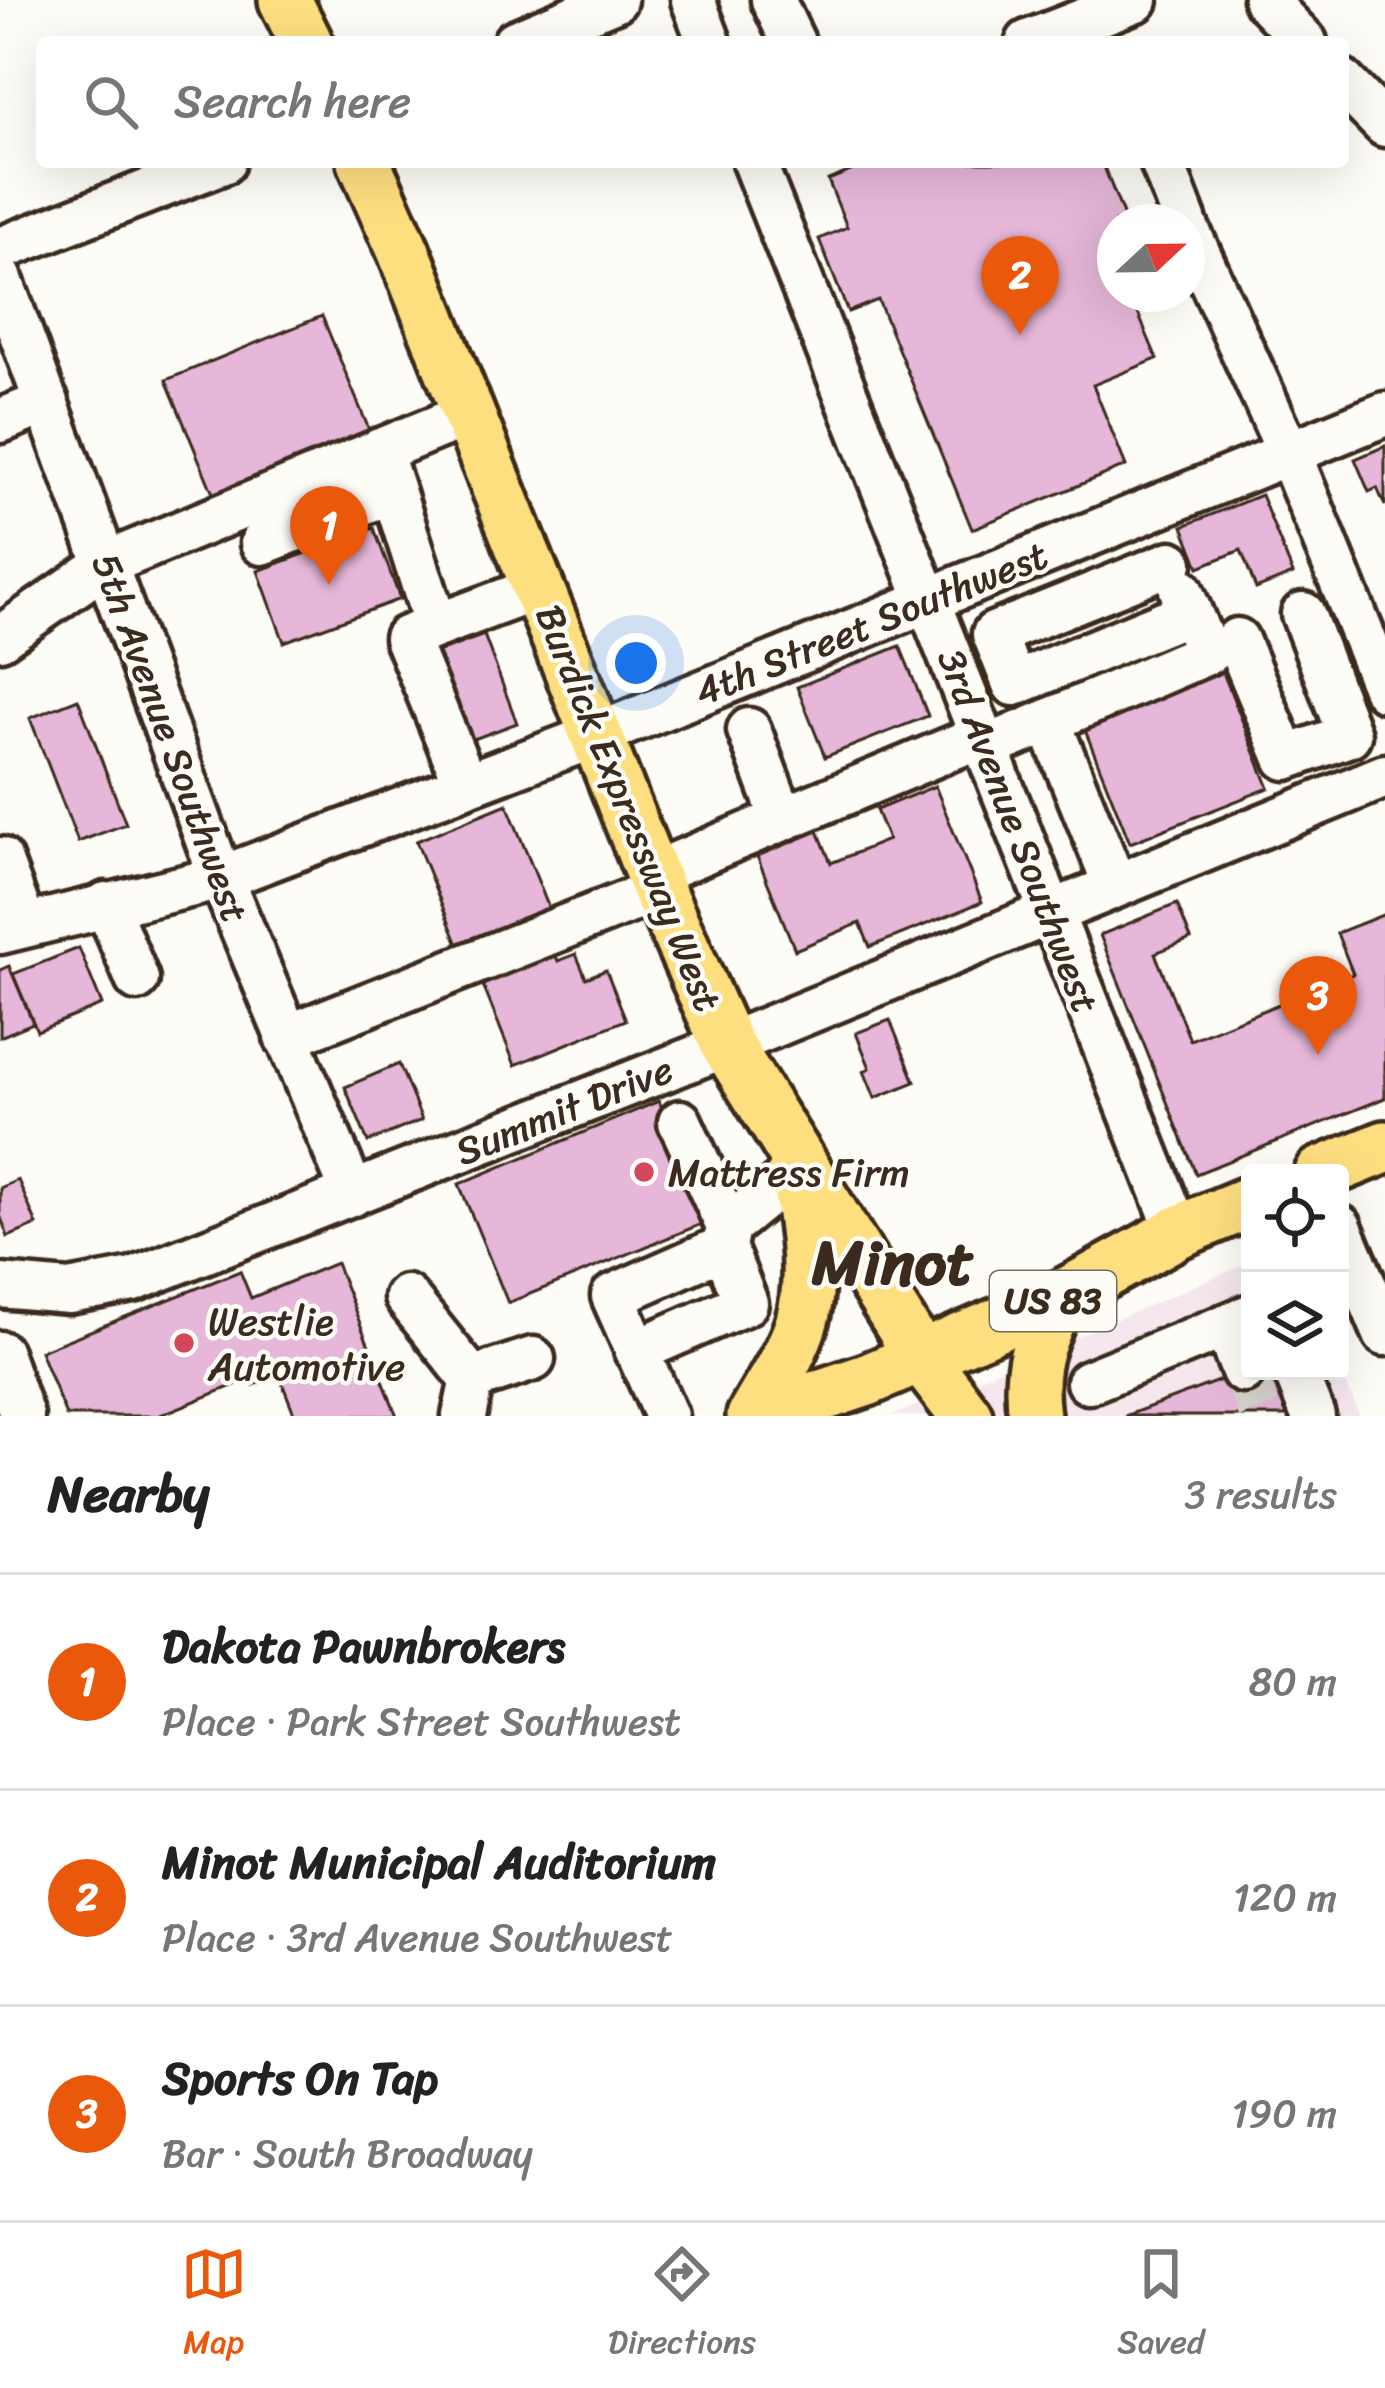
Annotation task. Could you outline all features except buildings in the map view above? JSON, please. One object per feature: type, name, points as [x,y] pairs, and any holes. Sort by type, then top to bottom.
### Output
[{"type":"main road","points":[[285,0],[303,36]]},
{"type":"main road","name":"Burdick Expressway West","points":[[366,168],[655,882],[727,1045],[788,1155],[921,1357],[966,1416]]},
{"type":"main road","points":[[1343,1164],[1385,1147]]},
{"type":"main road","points":[[756,1416],[803,1327],[809,1300],[800,1188],[788,1155]]},
{"type":"main road","name":"US 83","points":[[756,1416],[867,1380],[1059,1298],[1178,1232],[1241,1206]]},
{"type":"main road","points":[[1034,1416],[1030,1372],[1059,1298]]},
{"type":"street","points":[[529,36],[615,0]]},
{"type":"street","points":[[693,0],[707,36]]},
{"type":"street","points":[[773,0],[790,36]]},
{"type":"street","points":[[1265,0],[1299,36]]},
{"type":"street","points":[[1051,36],[1119,18]]},
{"type":"street","points":[[1349,88],[1385,125]]},
{"type":"street","points":[[0,249],[208,168]]},
{"type":"street","name":"3rd Avenue Southwest","points":[[756,168],[1178,1232]]},
{"type":"street","points":[[1164,168],[1178,204]]},
{"type":"street","points":[[1205,267],[1364,609],[1385,690]]},
{"type":"street","name":"5th Avenue Southwest","points":[[0,277],[221,878],[352,1194]]},
{"type":"street","points":[[0,421],[47,402]]},
{"type":"street","points":[[0,638],[107,563],[469,414]]},
{"type":"street","name":"4th Street Southwest","points":[[12,928],[221,878],[597,735],[1385,415]]},
{"type":"street","points":[[380,450],[436,626]]},
{"type":"street","points":[[262,543],[393,491]]},
{"type":"street","points":[[1151,510],[1190,612],[1222,647],[1286,758],[1349,734],[1303,614]]},
{"type":"street","points":[[1115,885],[1040,726],[1014,684],[994,634],[1172,563]]},
{"type":"street","points":[[466,785],[406,638],[538,588]]},
{"type":"street","points":[[286,1037],[655,882],[782,818],[983,742],[1040,726],[1303,614],[1364,609]]},
{"type":"street","points":[[1014,684],[1190,612]]},
{"type":"street","points":[[749,730],[782,818]]},
{"type":"street","name":"Summit Drive","points":[[0,1286],[69,1292],[104,1288],[727,1045],[1385,776]]},
{"type":"street","points":[[0,859],[12,928]]},
{"type":"street","points":[[106,904],[137,979]]},
{"type":"street","points":[[636,1351],[746,1304],[726,1237],[680,1122]]},
{"type":"street","points":[[666,1416],[613,1296],[726,1237],[788,1155]]},
{"type":"street","points":[[1349,1248],[1385,1334]]},
{"type":"street","points":[[406,1297],[468,1398],[533,1359]]},
{"type":"street","points":[[1088,1382],[1238,1321],[1241,1351]]},
{"type":"street","points":[[0,1352],[22,1416]]},
{"type":"street","points":[[1298,1380],[1313,1416]]},
{"type":"shaded area","points":[[1241,1266],[1241,1380],[1345,1380],[1360,1416],[892,1416]]},
{"type":"tunnel","points":[[1247,1380],[1261,1416]]},
{"type":"place","name":"Minot Municipal Auditorium","points":[[1020,335]]},
{"type":"place","name":"Dakota Pawnbrokers","points":[[329,585]]},
{"type":"place","name":"Sports On Tap","points":[[1318,1055]]},
{"type":"place","name":"Mattress Firm","points":[[644,1172]]},
{"type":"place","name":"Westlie Automotive","points":[[184,1343]]},
{"type":"district","name":"Minot","points":[[893,1263]]}]
